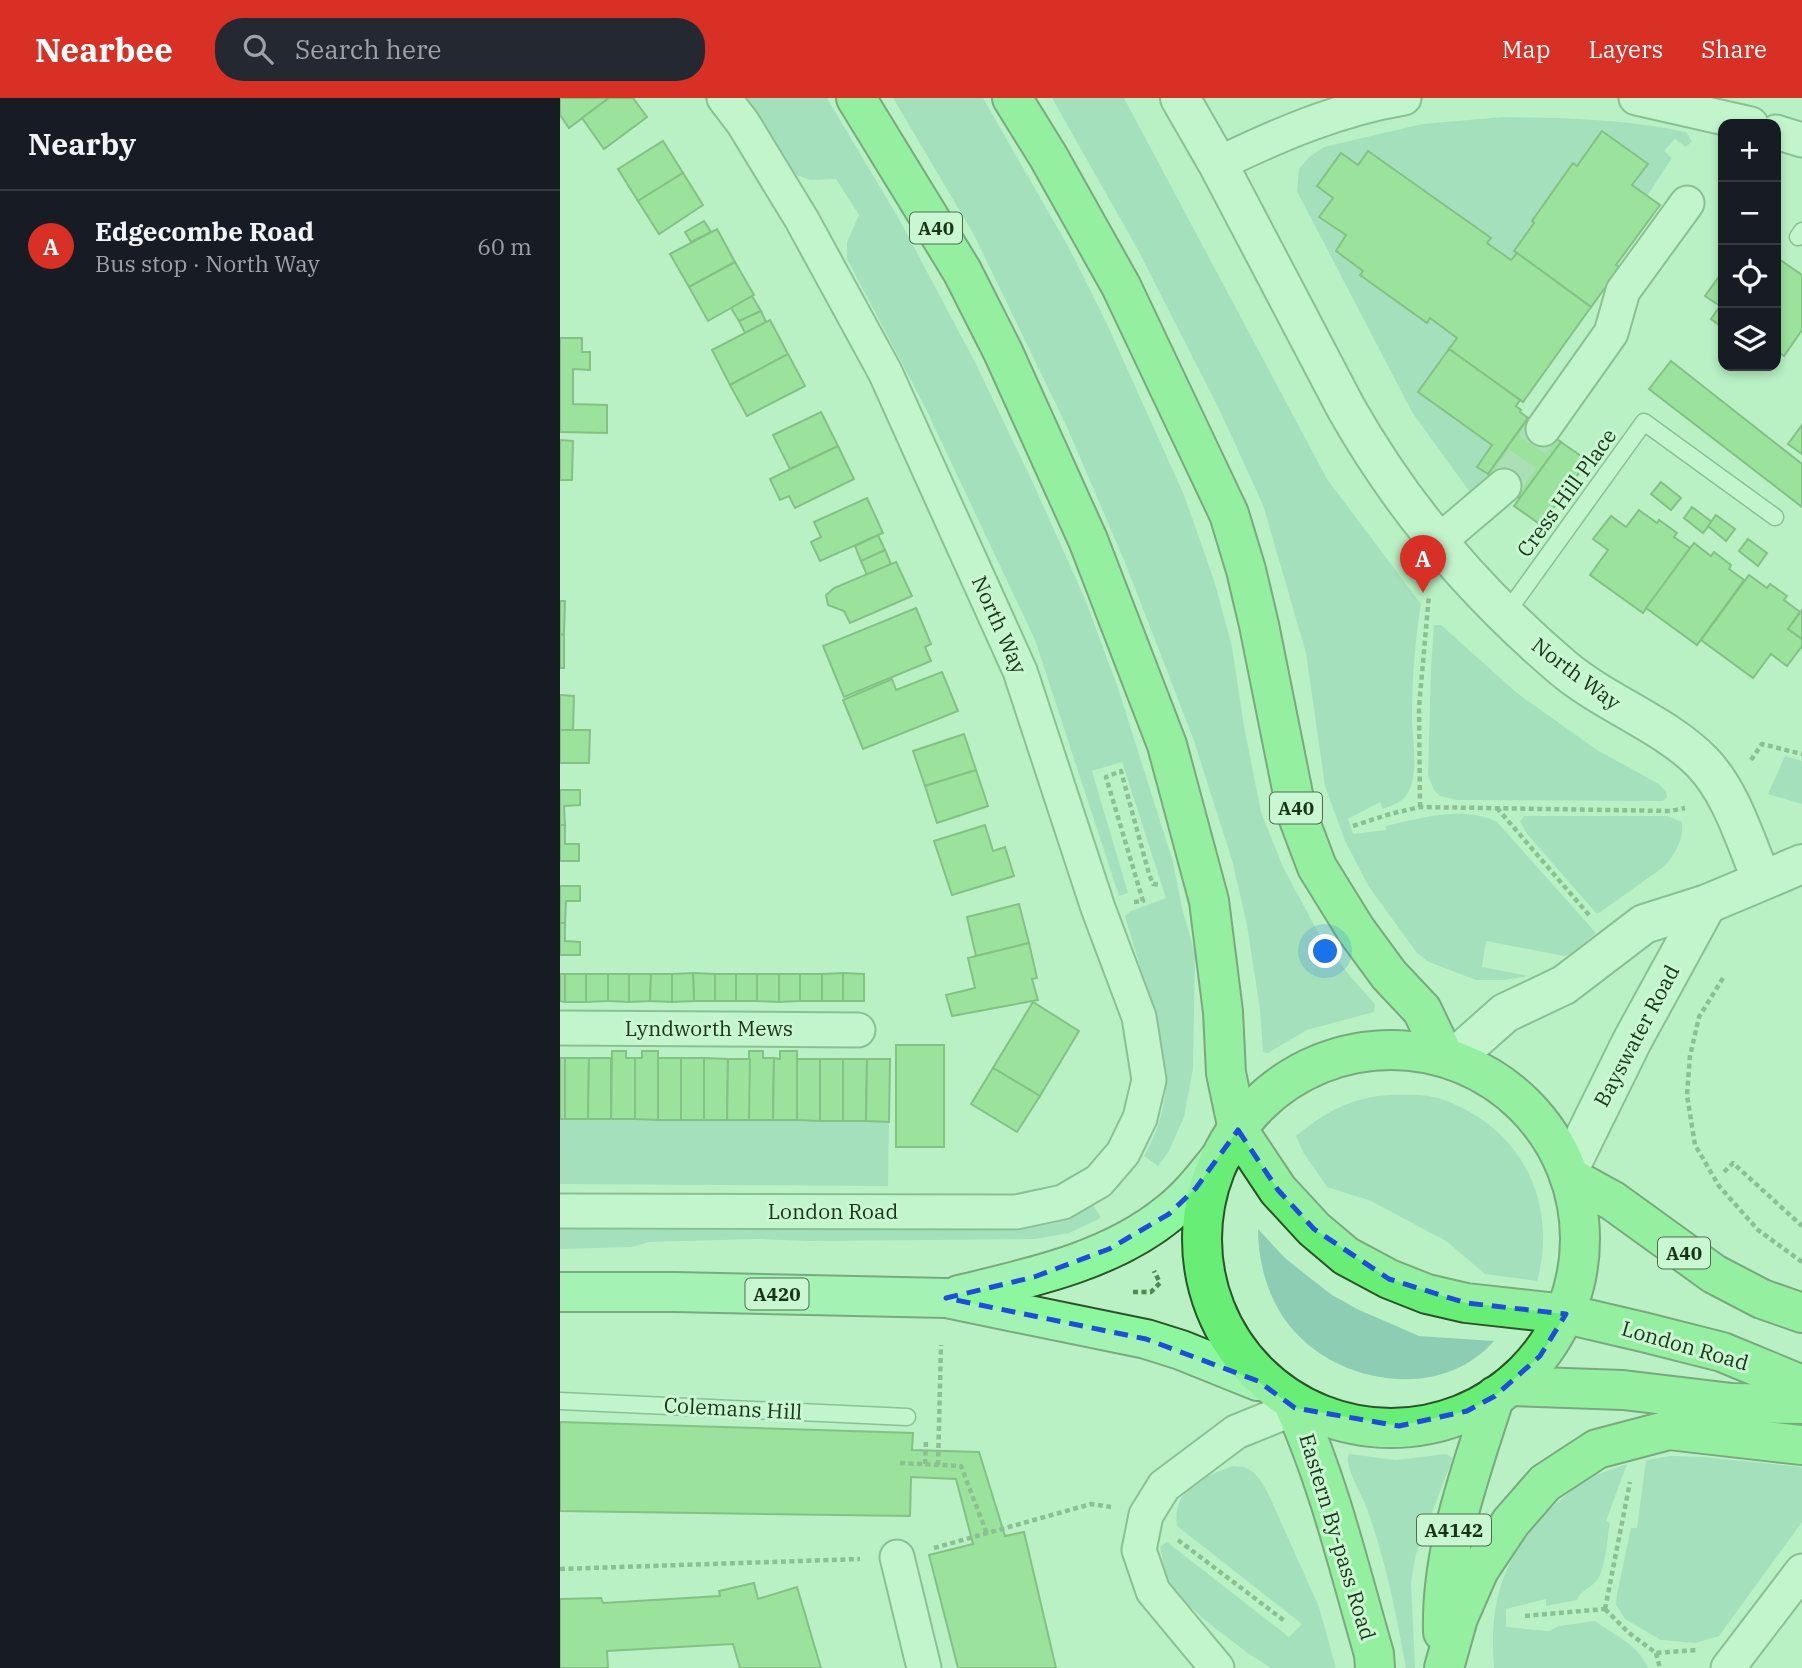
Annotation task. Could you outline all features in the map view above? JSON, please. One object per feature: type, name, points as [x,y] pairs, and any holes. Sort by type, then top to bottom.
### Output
[{"type":"highway","name":"A40","points":[[856,98],[962,271],[1003,352],[1088,540],[1167,745],[1209,901],[1223,1012],[1231,1142]]},
{"type":"highway","name":"A40","points":[[1012,98],[1121,286],[1228,514],[1246,570],[1259,625],[1297,814],[1317,867],[1356,930],[1390,975],[1422,1010],[1448,1057]]},
{"type":"highway","points":[[1407,1049],[1448,1057],[1506,1087],[1544,1124],[1571,1174],[1581,1218],[1580,1266],[1566,1314],[1540,1356],[1502,1391],[1467,1411],[1429,1423],[1399,1426],[1347,1421],[1295,1408],[1258,1381],[1216,1320],[1202,1261],[1202,1235],[1209,1197],[1231,1142],[1264,1100],[1293,1078],[1336,1058],[1374,1050],[1407,1049]]},
{"type":"highway","name":"London Road","points":[[1231,1142],[1314,1229],[1357,1262],[1388,1279],[1427,1294],[1466,1303],[1566,1314],[1722,1352],[1802,1385]]},
{"type":"highway","name":"A40","points":[[1571,1174],[1714,1274],[1762,1299],[1802,1313]]},
{"type":"highway","points":[[1502,1391],[1623,1390],[1732,1403],[1802,1404]]},
{"type":"highway","name":"A4142","points":[[1444,1668],[1442,1617],[1446,1565],[1462,1499],[1502,1391]]},
{"type":"highway","points":[[1732,1403],[1802,1431]]},
{"type":"highway","name":"Eastern By-pass Road","points":[[1295,1408],[1314,1450],[1374,1654],[1375,1668]]},
{"type":"highway","points":[[1444,1668],[1458,1618],[1479,1570],[1511,1522],[1545,1483],[1597,1449],[1669,1430],[1802,1445]]},
{"type":"main road","name":"A420","points":[[946,1298],[1034,1277],[1120,1244],[1169,1214],[1196,1188],[1231,1142]]},
{"type":"main road","name":"A420","points":[[560,1292],[946,1298],[1146,1339],[1258,1381]]},
{"type":"street","name":"North Way","points":[[724,98],[743,123],[802,220],[886,372],[1020,671],[1098,908],[1139,1017],[1149,1080],[1140,1118],[1123,1153],[1099,1181]]},
{"type":"street","name":"North Way","points":[[1180,98],[1218,164],[1368,447],[1437,543],[1504,617],[1564,669],[1590,689],[1667,735],[1702,762],[1727,800],[1762,880]]},
{"type":"street","points":[[1218,164],[1279,135],[1336,114],[1404,98]]},
{"type":"street","points":[[1636,98],[1729,119]]},
{"type":"street","points":[[1781,134],[1802,140]]},
{"type":"street","points":[[1543,429],[1611,334],[1623,291],[1687,203]]},
{"type":"street","points":[[1437,543],[1504,486]]},
{"type":"street","points":[[1448,1057],[1505,1013],[1564,985],[1644,925],[1707,904],[1802,864]]},
{"type":"street","name":"Bayswater Road","points":[[1571,1174],[1632,1041],[1707,904]]},
{"type":"street","name":"Lyndworth Mews","points":[[560,1028],[858,1030]]},
{"type":"street","name":"London Road","points":[[560,1211],[1016,1212],[1063,1202],[1099,1181]]},
{"type":"street","points":[[1217,1668],[1153,1591],[1139,1550],[1146,1515],[1164,1486],[1236,1432],[1295,1408]]},
{"type":"street","points":[[897,1557],[923,1668]]},
{"type":"street","points":[[1728,1668],[1802,1571]]},
{"type":"lane","name":"Cress Hill Place","points":[[1504,617],[1644,422],[1775,517]]},
{"type":"lane","name":"Colemans Hill","points":[[560,1401],[907,1417]]},
{"type":"path","points":[[1420,807],[1419,707],[1428,597],[1437,543]]},
{"type":"path","points":[[1748,764],[1762,744],[1802,754]]},
{"type":"path","points":[[1098,908],[1143,901],[1106,777],[1121,771],[1149,874],[1153,884],[1161,885]]},
{"type":"path","points":[[1353,826],[1420,807],[1670,811]]},
{"type":"path","points":[[1496,807],[1615,946]]},
{"type":"path","points":[[1723,978],[1699,1017],[1690,1056],[1687,1095],[1695,1145],[1719,1186],[1758,1230],[1802,1262]]},
{"type":"path","points":[[1724,1172],[1733,1163],[1802,1226]]},
{"type":"path","points":[[1124,1293],[1151,1292],[1160,1283],[1154,1270]]},
{"type":"path","points":[[938,1465],[941,1345]]},
{"type":"path","points":[[925,1464],[926,1446]]},
{"type":"path","points":[[900,1463],[961,1466],[987,1534]]},
{"type":"path","points":[[1605,1609],[1608,1581],[1632,1476]]},
{"type":"path","points":[[560,1569],[897,1557],[1091,1504],[1114,1508]]},
{"type":"path","points":[[1146,1515],[1286,1622]]},
{"type":"path","points":[[1525,1616],[1605,1609]]},
{"type":"path","points":[[1605,1609],[1629,1633],[1656,1653],[1660,1668]]},
{"type":"highlighted area","points":[[1238,1130],[1278,1190],[1314,1229],[1389,1279],[1466,1303],[1566,1314],[1540,1356],[1495,1396],[1467,1411],[1399,1426],[1295,1408],[1258,1381],[1146,1339],[946,1298],[1034,1277],[1109,1249],[1169,1214],[1196,1188]]},
{"type":"green space","points":[[745,98],[827,98],[899,219],[975,362],[1085,599],[1118,688],[1173,862],[1195,954],[1193,1069],[1184,1117],[1169,1151],[1158,1166],[1144,1156],[1158,1127],[1164,1103],[1163,1054],[1152,1006],[1125,916],[1131,911],[1166,898],[1122,762],[1092,771],[1128,893],[1119,896],[1035,640],[925,407],[847,259],[847,242],[859,215],[836,179],[810,180],[796,175]]},
{"type":"green space","points":[[893,98],[983,98],[1068,246],[1107,324],[1184,495],[1214,580],[1232,647],[1261,812],[1283,867],[1321,938],[1375,1004],[1374,1012],[1307,1030],[1268,1053],[1263,1052],[1260,1010],[1247,925],[1232,860],[1193,738],[1126,565],[1067,427],[973,233]]},
{"type":"green space","points":[[1052,98],[1124,98],[1327,479],[1421,604],[1413,674],[1412,783],[1407,795],[1398,803],[1383,809],[1380,802],[1348,819],[1353,834],[1386,830],[1386,826],[1442,815],[1471,814],[1497,822],[1596,933],[1572,953],[1564,956],[1486,941],[1482,967],[1529,976],[1504,980],[1476,980],[1429,962],[1417,953],[1369,887],[1345,841],[1325,786],[1306,653],[1263,505],[1220,411],[1138,250]]},
{"type":"green space","points":[[1503,117],[1640,124],[1686,132],[1692,141],[1686,147],[1675,139],[1664,151],[1672,158],[1647,196],[1632,185],[1648,164],[1602,131],[1577,166],[1573,163],[1532,220],[1534,223],[1514,251],[1517,253],[1511,260],[1487,243],[1490,238],[1369,151],[1358,165],[1341,153],[1317,186],[1333,198],[1320,217],[1346,235],[1336,251],[1363,271],[1361,276],[1427,323],[1430,318],[1457,338],[1418,392],[1492,445],[1477,467],[1491,476],[1476,489],[1469,491],[1412,412],[1297,191],[1299,169],[1308,158],[1324,147],[1422,124]]},
{"type":"green space","points":[[1434,625],[1441,625],[1517,693],[1597,750],[1659,784],[1667,797],[1663,801],[1457,800],[1440,796],[1428,776]]},
{"type":"green space","points":[[1785,756],[1802,761],[1802,804],[1768,794]]},
{"type":"green space","points":[[1524,816],[1667,816],[1682,822],[1682,834],[1676,850],[1665,866],[1596,913],[1527,834],[1520,821]]},
{"type":"green space","points":[[1390,1095],[1422,1095],[1446,1101],[1490,1125],[1508,1142],[1533,1183],[1540,1206],[1542,1256],[1537,1281],[1485,1274],[1446,1241],[1371,1201],[1327,1187],[1303,1152],[1296,1136],[1340,1107],[1363,1099]]},
{"type":"green space","points":[[560,1119],[889,1122],[888,1186],[560,1184]]},
{"type":"green space","points":[[1093,1205],[1101,1217],[1097,1220],[1069,1233],[1035,1239],[757,1239],[649,1242],[632,1247],[560,1249],[560,1225],[1021,1225],[1067,1217]]},
{"type":"green space","points":[[1258,1229],[1285,1258],[1332,1295],[1357,1309],[1419,1336],[1494,1341],[1472,1360],[1446,1373],[1418,1379],[1361,1373],[1333,1361],[1309,1345],[1289,1325],[1275,1304],[1262,1267]]},
{"type":"green space","points":[[1349,1454],[1396,1460],[1446,1454],[1453,1458],[1416,1554],[1411,1582],[1415,1668],[1406,1668],[1385,1568],[1367,1509],[1351,1473]]},
{"type":"green space","points":[[1671,1456],[1802,1467],[1802,1522],[1719,1636],[1695,1643],[1661,1640],[1625,1619],[1616,1605],[1631,1528],[1637,1528],[1646,1460]]},
{"type":"green space","points":[[1627,1464],[1606,1521],[1610,1523],[1606,1553],[1597,1580],[1581,1593],[1577,1600],[1546,1606],[1546,1599],[1506,1609],[1506,1627],[1549,1631],[1559,1626],[1595,1621],[1632,1647],[1648,1668],[1494,1668],[1496,1604],[1508,1567],[1518,1549],[1545,1515],[1569,1492],[1596,1475]]},
{"type":"green space","points":[[1233,1466],[1250,1470],[1268,1493],[1319,1607],[1336,1668],[1271,1668],[1207,1622],[1168,1586],[1160,1547],[1167,1542],[1289,1637],[1302,1624],[1177,1526],[1179,1503],[1184,1494],[1200,1480]]},
{"type":"building","points":[[560,98],[609,98],[569,128],[560,115]]},
{"type":"building","points":[[609,98],[633,98],[647,117],[604,149],[582,118]]},
{"type":"building","points":[[1602,131],[1648,164],[1632,185],[1660,205],[1616,265],[1620,267],[1591,307],[1514,251],[1573,163],[1577,166]]},
{"type":"building","points":[[663,141],[683,173],[638,201],[618,169]]},
{"type":"building","points":[[1368,151],[1491,238],[1487,243],[1511,260],[1517,253],[1591,307],[1523,402],[1449,349],[1457,338],[1430,318],[1427,323],[1360,275],[1363,271],[1336,251],[1346,235],[1319,217],[1333,198],[1317,186],[1341,153],[1358,165]]},
{"type":"building","points":[[683,173],[703,205],[659,234],[638,201]]},
{"type":"building","points":[[704,221],[711,232],[691,242],[685,232]]},
{"type":"building","points":[[717,229],[735,262],[689,287],[670,254]]},
{"type":"building","points":[[1781,260],[1802,275],[1802,330],[1784,356],[1781,354]]},
{"type":"building","points":[[735,262],[754,295],[708,321],[689,287]]},
{"type":"building","points":[[1718,278],[1718,305],[1705,296]]},
{"type":"building","points":[[752,296],[761,311],[739,321],[731,308]]},
{"type":"building","points":[[1718,309],[1718,324],[1711,319]]},
{"type":"building","points":[[761,311],[766,322],[745,333],[739,321]]},
{"type":"building","points":[[770,320],[788,354],[730,385],[712,350]]},
{"type":"building","points":[[560,338],[582,338],[582,352],[590,352],[590,370],[573,369],[573,404],[607,405],[607,433],[560,432]]},
{"type":"building","points":[[1449,349],[1520,400],[1516,406],[1528,418],[1488,474],[1477,467],[1492,445],[1418,392]]},
{"type":"building","points":[[788,354],[805,386],[747,416],[730,385]]},
{"type":"building","points":[[1671,361],[1802,464],[1802,507],[1649,389]]},
{"type":"building","points":[[821,412],[838,446],[790,469],[773,435]]},
{"type":"building","points":[[1528,418],[1561,442],[1520,498],[1488,474]]},
{"type":"building","points":[[1802,425],[1802,454],[1788,444]]},
{"type":"building","points":[[560,440],[573,441],[572,480],[560,480]]},
{"type":"building","points":[[1561,442],[1588,461],[1541,525],[1514,506]]},
{"type":"building","points":[[838,446],[854,479],[795,508],[789,496],[780,500],[770,479]]},
{"type":"building","points":[[1661,482],[1681,498],[1671,510],[1651,494]]},
{"type":"building","points":[[867,498],[883,533],[820,561],[811,542],[821,537],[814,522]]},
{"type":"building","points":[[1692,507],[1712,522],[1703,533],[1684,518]]},
{"type":"building","points":[[1639,510],[1677,533],[1674,537],[1690,548],[1643,613],[1590,575],[1608,550],[1593,539],[1611,516],[1626,527]]},
{"type":"building","points":[[1716,515],[1735,529],[1726,541],[1708,526]]},
{"type":"building","points":[[878,535],[885,550],[861,561],[855,546]]},
{"type":"building","points":[[1748,539],[1767,553],[1758,566],[1739,551]]},
{"type":"building","points":[[1694,543],[1711,556],[1714,552],[1731,565],[1729,569],[1744,580],[1697,645],[1646,608]]},
{"type":"building","points":[[885,550],[891,564],[867,575],[861,561]]},
{"type":"building","points":[[896,562],[912,596],[850,623],[844,611],[828,605],[826,595],[834,588]]},
{"type":"building","points":[[1749,575],[1767,588],[1770,584],[1787,596],[1784,600],[1800,612],[1788,629],[1802,639],[1802,646],[1787,666],[1771,654],[1753,678],[1701,640]]},
{"type":"building","points":[[560,601],[565,601],[564,635],[560,634]]},
{"type":"building","points":[[916,608],[931,644],[925,647],[931,661],[844,697],[823,646]]},
{"type":"building","points":[[1802,610],[1802,639],[1788,629]]},
{"type":"building","points":[[560,634],[564,635],[564,668],[560,668]]},
{"type":"building","points":[[942,672],[958,711],[863,749],[843,700],[892,679],[896,690]]},
{"type":"building","points":[[560,695],[574,696],[573,730],[560,730]]},
{"type":"building","points":[[560,730],[590,730],[589,763],[560,763]]},
{"type":"building","points":[[964,734],[976,770],[925,786],[913,751]]},
{"type":"building","points":[[976,770],[988,806],[937,823],[925,786]]},
{"type":"building","points":[[560,790],[580,790],[580,805],[564,806],[565,825],[560,825]]},
{"type":"building","points":[[560,825],[565,825],[565,844],[579,844],[579,861],[560,861]]},
{"type":"building","points":[[985,825],[993,851],[1005,847],[1014,876],[952,895],[934,841]]},
{"type":"building","points":[[560,886],[580,886],[580,901],[566,901],[565,923],[560,923]]},
{"type":"building","points":[[1019,904],[1029,943],[976,956],[967,917]]},
{"type":"building","points":[[560,923],[565,923],[565,941],[580,942],[580,955],[560,955]]},
{"type":"building","points":[[1029,943],[1037,978],[1032,979],[1038,1000],[952,1016],[946,995],[975,988],[968,958]]},
{"type":"building","points":[[693,973],[715,974],[715,1001],[694,1001]]},
{"type":"building","points":[[693,973],[694,1001],[672,1002],[672,974]]},
{"type":"building","points":[[843,973],[864,974],[864,1001],[843,1001]]},
{"type":"building","points":[[843,973],[843,1001],[822,1001],[822,974]]},
{"type":"building","points":[[560,974],[565,974],[565,1002],[560,1001]]},
{"type":"building","points":[[565,974],[586,974],[586,1002],[565,1002]]},
{"type":"building","points":[[586,974],[608,974],[608,1001],[586,1002]]},
{"type":"building","points":[[608,974],[629,974],[629,1002],[608,1001]]},
{"type":"building","points":[[629,974],[651,974],[650,1001],[629,1002]]},
{"type":"building","points":[[651,974],[672,974],[672,1002],[650,1001]]},
{"type":"building","points":[[715,974],[736,974],[736,1001],[715,1001]]},
{"type":"building","points":[[736,974],[757,974],[757,1001],[736,1001]]},
{"type":"building","points":[[757,974],[779,974],[779,1002],[757,1001]]},
{"type":"building","points":[[779,974],[800,974],[800,1001],[779,1002]]},
{"type":"building","points":[[800,974],[822,974],[822,1001],[800,1001]]},
{"type":"building","points":[[1033,1002],[1079,1031],[1040,1096],[993,1068]]},
{"type":"building","points":[[896,1045],[944,1045],[944,1147],[896,1147]]},
{"type":"building","points":[[612,1051],[626,1051],[626,1058],[635,1058],[635,1119],[611,1119]]},
{"type":"building","points":[[642,1051],[658,1051],[658,1120],[635,1119],[635,1058],[642,1058]]},
{"type":"building","points":[[749,1051],[763,1051],[763,1058],[774,1058],[773,1120],[749,1120]]},
{"type":"building","points":[[780,1051],[797,1051],[797,1120],[773,1120],[774,1058],[780,1059]]},
{"type":"building","points":[[560,1058],[565,1058],[565,1119],[560,1119]]},
{"type":"building","points":[[565,1058],[589,1058],[588,1119],[565,1119]]},
{"type":"building","points":[[589,1058],[611,1058],[611,1119],[588,1119]]},
{"type":"building","points":[[658,1058],[681,1058],[681,1120],[658,1120]]},
{"type":"building","points":[[681,1058],[704,1058],[704,1120],[681,1120]]},
{"type":"building","points":[[704,1058],[728,1059],[727,1120],[704,1120]]},
{"type":"building","points":[[728,1059],[750,1059],[749,1120],[727,1120]]},
{"type":"building","points":[[797,1059],[820,1059],[820,1121],[797,1120]]},
{"type":"building","points":[[820,1059],[843,1059],[843,1121],[820,1121]]},
{"type":"building","points":[[843,1059],[867,1059],[866,1121],[843,1121]]},
{"type":"building","points":[[867,1059],[890,1059],[889,1122],[866,1121]]},
{"type":"building","points":[[993,1068],[1040,1096],[1017,1132],[971,1104]]},
{"type":"building","points":[[560,1422],[913,1433],[912,1450],[979,1452],[1005,1536],[1024,1532],[1056,1668],[958,1668],[929,1555],[973,1544],[956,1479],[911,1477],[910,1516],[560,1511]]},
{"type":"building","points":[[754,1583],[758,1599],[797,1587],[821,1668],[740,1668],[733,1644],[607,1651],[608,1668],[560,1668],[560,1599],[601,1598],[603,1603],[720,1596],[719,1591]]},
{"type":"tunnel","points":[[1504,486],[1543,429]]},
{"type":"place","name":"Edgecombe Road","points":[[1423,593]]}]
